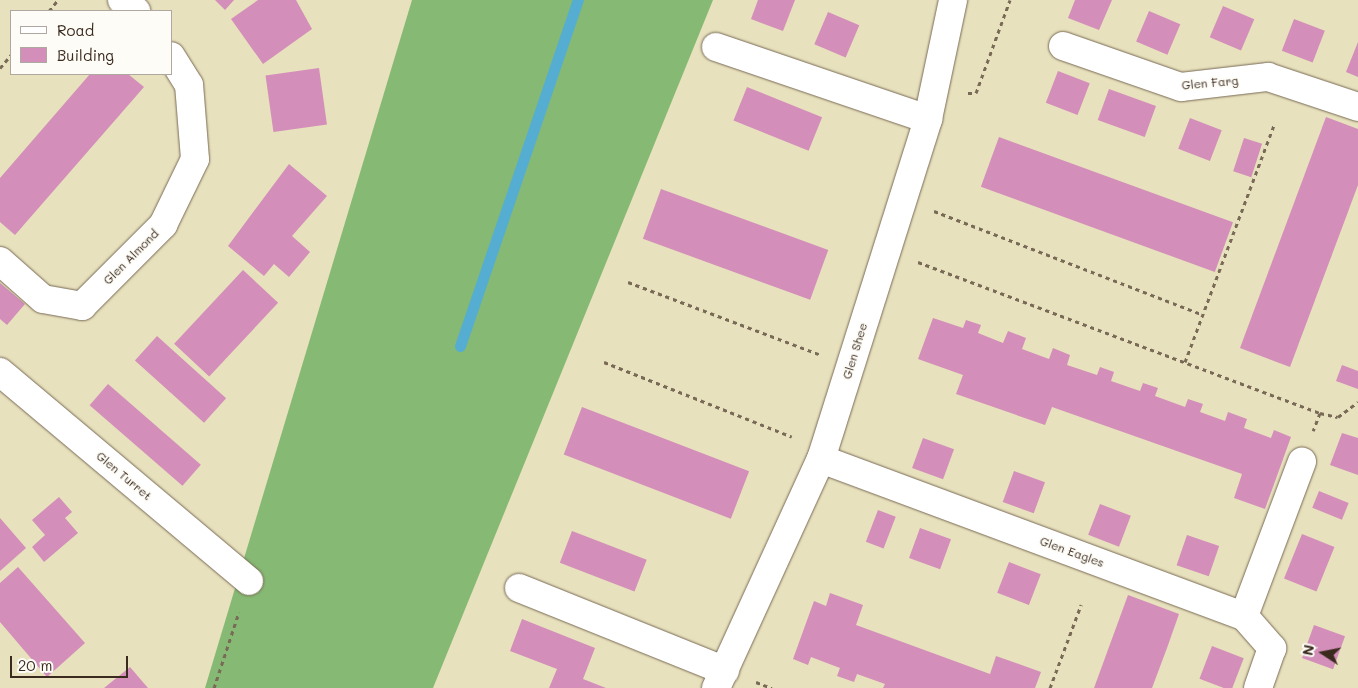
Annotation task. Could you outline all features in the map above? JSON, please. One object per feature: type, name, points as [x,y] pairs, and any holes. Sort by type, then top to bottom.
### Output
[{"type":"street","points":[[122,0],[135,10]]},
{"type":"street","name":"Glen Shee","points":[[720,680],[822,454],[930,108],[953,0]]},
{"type":"street","name":"Glen Farg","points":[[1063,46],[1181,87],[1268,77],[1358,107]]},
{"type":"street","points":[[716,47],[930,108]]},
{"type":"street","name":"Glen Almond","points":[[0,261],[43,298],[82,306],[163,225],[195,159],[189,85],[172,58]]},
{"type":"street","name":"Glen Turret","points":[[0,372],[248,581]]},
{"type":"street","name":"Glen Eagles","points":[[822,454],[1244,616],[1272,648],[1258,688]]},
{"type":"street","points":[[1244,616],[1302,462]]},
{"type":"street","points":[[519,588],[720,680]]},
{"type":"path","points":[[49,10],[58,0]]},
{"type":"path","points":[[930,108],[976,93],[1010,0]]},
{"type":"path","points":[[0,68],[10,56]]},
{"type":"path","points":[[1185,362],[1275,123]]},
{"type":"path","points":[[903,199],[1203,315]]},
{"type":"path","points":[[887,250],[1320,413],[1338,417],[1358,402]]},
{"type":"path","points":[[628,282],[850,366]]},
{"type":"path","points":[[604,362],[822,454]]},
{"type":"path","points":[[1302,462],[1320,413]]},
{"type":"path","points":[[214,688],[248,581]]},
{"type":"path","points":[[1050,688],[1081,605]]},
{"type":"green space","points":[[412,0],[713,0],[433,688],[205,688]]},
{"type":"building","points":[[215,0],[234,0],[225,10]]},
{"type":"building","points":[[258,0],[296,0],[312,29],[263,64],[231,19]]},
{"type":"building","points":[[758,0],[795,0],[783,31],[751,19]]},
{"type":"building","points":[[1075,0],[1112,0],[1099,30],[1068,18]]},
{"type":"building","points":[[1223,6],[1254,19],[1241,51],[1210,37]]},
{"type":"building","points":[[1149,11],[1180,24],[1167,55],[1136,41]]},
{"type":"building","points":[[828,12],[859,25],[846,58],[814,44]]},
{"type":"building","points":[[1294,19],[1325,31],[1313,63],[1282,51]]},
{"type":"building","points":[[1358,42],[1358,77],[1346,72]]},
{"type":"building","points":[[319,68],[327,124],[273,132],[266,76]]},
{"type":"building","points":[[1058,71],[1090,83],[1078,115],[1046,103]]},
{"type":"building","points":[[89,75],[129,75],[144,87],[15,235],[0,222],[0,178]]},
{"type":"building","points":[[747,87],[822,117],[809,151],[734,120]]},
{"type":"building","points":[[1109,89],[1156,106],[1145,137],[1098,120]]},
{"type":"building","points":[[1326,117],[1358,129],[1358,185],[1290,367],[1240,348]]},
{"type":"building","points":[[1190,118],[1222,130],[1210,161],[1178,149]]},
{"type":"building","points":[[999,137],[1233,222],[1215,272],[981,187]]},
{"type":"building","points":[[1244,138],[1262,144],[1251,177],[1233,171]]},
{"type":"building","points":[[289,164],[327,196],[292,236],[310,252],[289,277],[274,264],[264,276],[228,246]]},
{"type":"building","points":[[661,189],[828,250],[810,300],[643,239]]},
{"type":"building","points":[[243,270],[278,303],[209,377],[174,344]]},
{"type":"building","points":[[0,283],[25,304],[7,325],[0,319]]},
{"type":"building","points":[[933,318],[963,328],[966,320],[981,325],[978,333],[1003,343],[1008,331],[1026,338],[1022,349],[1049,359],[1053,348],[1070,355],[1067,365],[1097,375],[1100,367],[1114,372],[1111,381],[1140,391],[1143,383],[1158,388],[1155,396],[1185,407],[1188,399],[1203,404],[1200,412],[1225,421],[1228,412],[1247,419],[1244,428],[1271,438],[1274,430],[1291,437],[1265,509],[1234,498],[1242,474],[1052,407],[1045,425],[956,394],[963,375],[918,359]]},
{"type":"building","points":[[157,336],[226,398],[204,423],[135,361]]},
{"type":"building","points":[[1342,365],[1358,371],[1358,389],[1336,381]]},
{"type":"building","points":[[108,384],[201,465],[182,486],[90,405]]},
{"type":"building","points":[[582,407],[749,471],[731,519],[564,455]]},
{"type":"building","points":[[1342,433],[1358,438],[1358,475],[1330,465]]},
{"type":"building","points":[[923,438],[954,449],[943,479],[912,468]]},
{"type":"building","points":[[1014,471],[1045,482],[1034,513],[1003,502]]},
{"type":"building","points":[[1319,491],[1349,503],[1342,520],[1312,508]]},
{"type":"building","points":[[59,497],[72,512],[65,518],[78,533],[44,562],[32,547],[45,535],[32,520]]},
{"type":"building","points":[[1100,504],[1131,516],[1119,547],[1088,535]]},
{"type":"building","points":[[878,510],[896,517],[884,549],[866,542]]},
{"type":"building","points":[[0,518],[26,548],[0,571]]},
{"type":"building","points":[[920,528],[951,539],[940,569],[909,558]]},
{"type":"building","points":[[572,531],[647,560],[635,591],[560,563]]},
{"type":"building","points":[[1302,534],[1334,547],[1316,592],[1284,579]]},
{"type":"building","points":[[1187,535],[1219,546],[1209,576],[1177,565]]},
{"type":"building","points":[[1009,562],[1041,574],[1029,605],[997,593]]},
{"type":"building","points":[[18,567],[85,643],[47,677],[0,622],[0,583]]},
{"type":"building","points":[[830,593],[863,605],[856,625],[990,674],[996,656],[1041,672],[1035,688],[883,688],[885,684],[857,674],[854,682],[837,676],[840,668],[811,657],[808,665],[793,659],[814,601],[826,606]]},
{"type":"building","points":[[1128,595],[1179,614],[1167,648],[1152,688],[1094,688]]},
{"type":"building","points":[[522,619],[595,648],[583,679],[606,688],[549,688],[557,669],[510,651]]},
{"type":"building","points":[[1314,625],[1345,636],[1333,669],[1302,658]]},
{"type":"building","points":[[1212,646],[1244,658],[1232,688],[1224,688],[1199,679]]},
{"type":"building","points":[[130,667],[148,688],[104,688]]},
{"type":"waterway","points":[[460,346],[578,0]]}]
